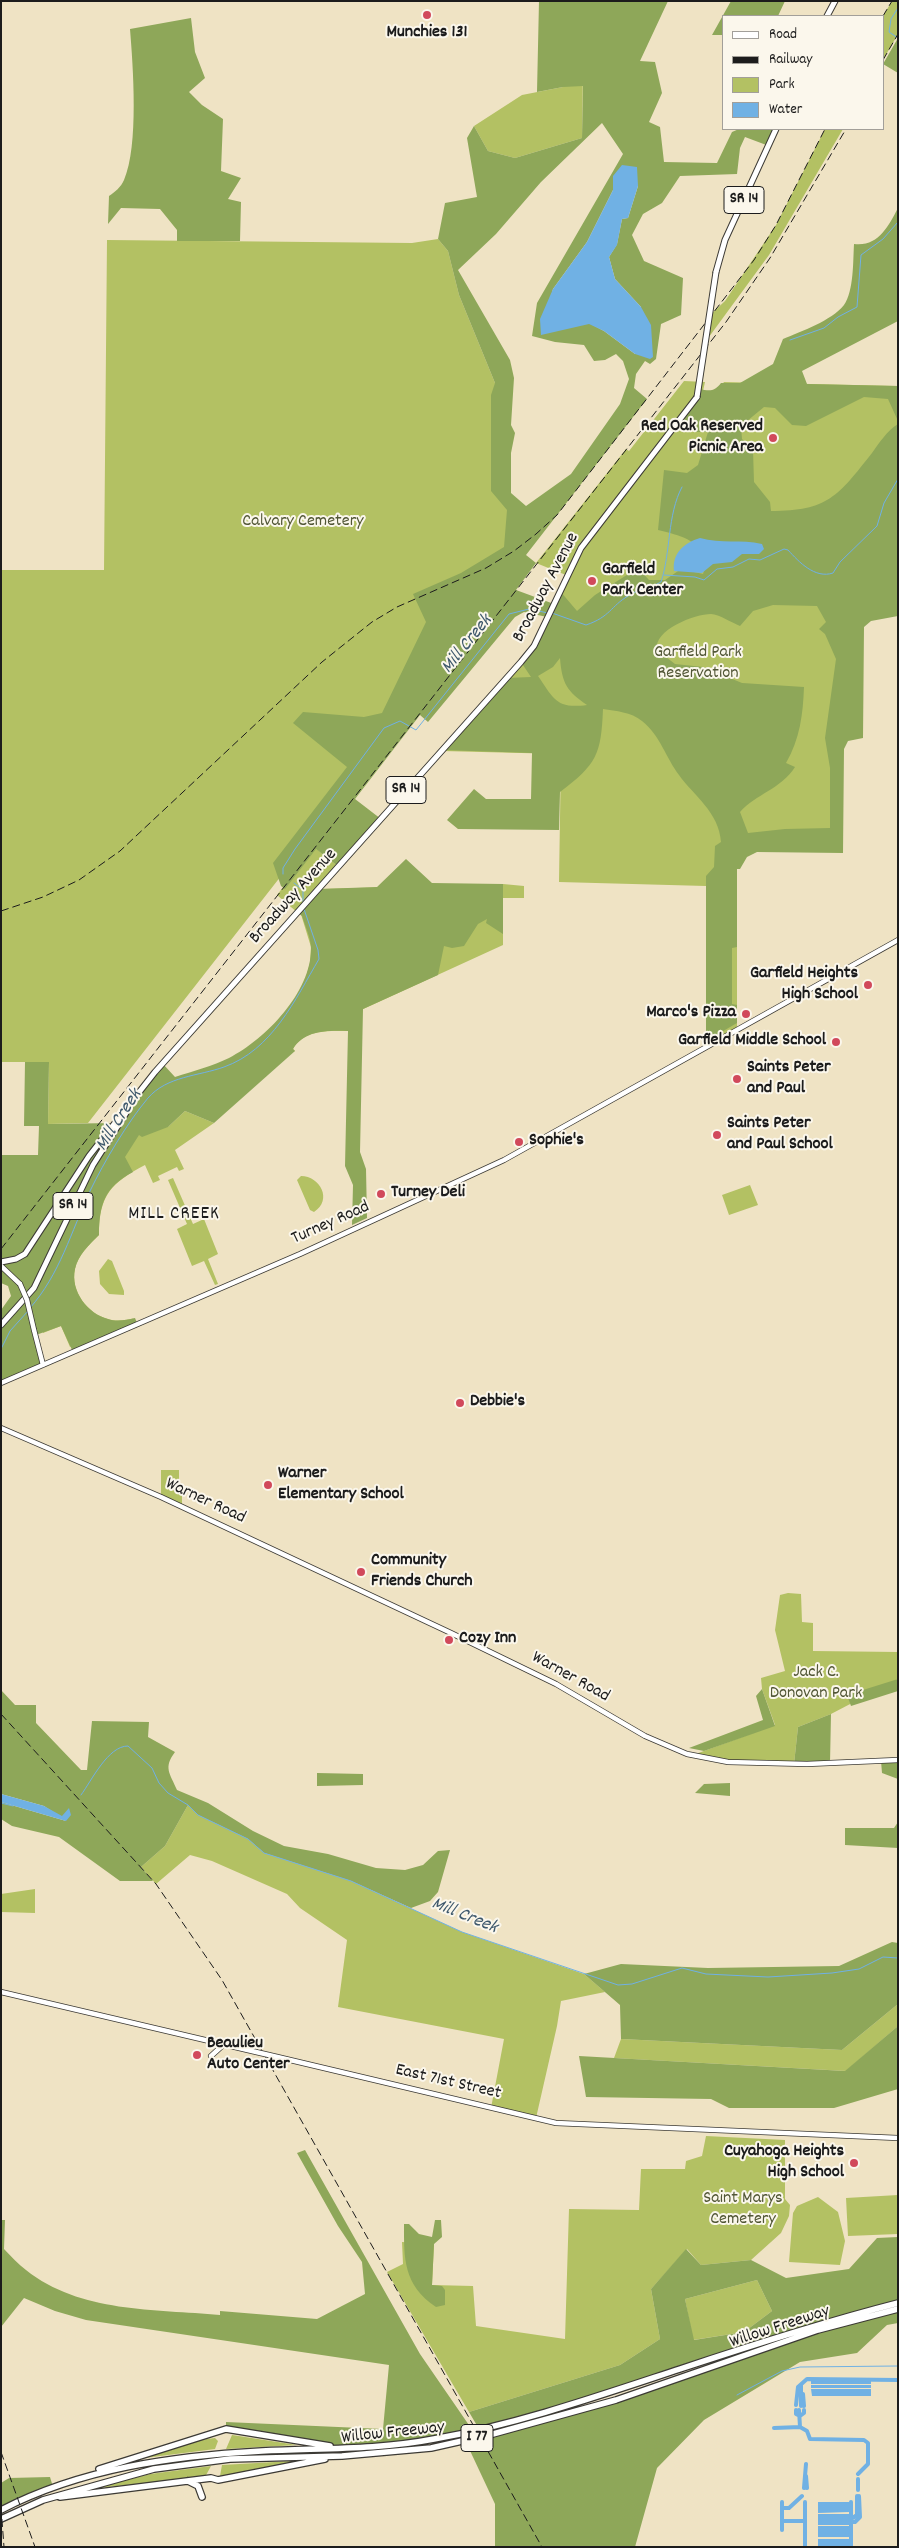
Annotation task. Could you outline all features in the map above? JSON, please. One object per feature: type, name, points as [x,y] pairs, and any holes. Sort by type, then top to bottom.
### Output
[{"type":"highway","name":"Willow Freeway","points":[[1,2510],[74,2480],[122,2467],[193,2457],[261,2451],[347,2448],[431,2440],[494,2426],[579,2403],[816,2324],[898,2303]]},
{"type":"highway","name":"Willow Freeway","points":[[1,2519],[43,2500],[128,2475],[170,2466],[230,2459],[342,2456],[431,2448],[547,2421],[616,2400],[818,2330],[898,2310]]},
{"type":"highway","points":[[74,2480],[116,2463],[226,2429],[347,2448]]},
{"type":"highway","points":[[43,2500],[211,2478],[218,2480],[342,2456]]},
{"type":"highway","points":[[188,2481],[198,2486],[202,2497]]},
{"type":"main road","points":[[828,15],[835,1]]},
{"type":"main road","name":"Broadway Avenue","points":[[1,1262],[16,1259],[30,1247],[89,1156],[145,1085],[534,646],[581,548],[697,397],[716,272],[725,240],[776,130]]},
{"type":"main road","name":"Turney Road","points":[[1,1383],[300,1254],[504,1160],[898,940]]},
{"type":"main road","name":"Broadway Avenue","points":[[1,1325],[34,1288],[93,1165],[110,1135],[145,1085]]},
{"type":"main road","points":[[1,1266],[20,1284],[27,1300],[43,1365]]},
{"type":"main road","name":"Warner Road","points":[[1,1428],[161,1497],[451,1633],[556,1684],[645,1736],[687,1754],[728,1762],[810,1764],[898,1760]]},
{"type":"main road","name":"East 71st Street","points":[[1,1992],[556,2123],[898,2138]]},
{"type":"main road","points":[[211,2056],[215,2050],[223,2045]]},
{"type":"green space","points":[[539,1],[668,1],[640,61],[655,62],[662,93],[649,122],[660,127],[664,162],[717,163],[732,132],[737,130],[776,130],[769,146],[745,137],[740,148],[737,174],[680,176],[662,203],[643,214],[632,235],[644,261],[683,278],[681,315],[661,324],[656,359],[650,364],[645,361],[636,374],[634,388],[647,399],[526,555],[536,563],[516,590],[554,604],[560,591],[577,611],[595,595],[638,568],[649,580],[665,580],[681,569],[703,574],[707,562],[703,554],[693,543],[681,536],[658,530],[664,470],[687,473],[698,465],[708,432],[694,432],[680,420],[697,397],[699,389],[712,390],[721,383],[740,383],[773,364],[783,339],[816,325],[838,311],[844,305],[850,292],[854,244],[862,244],[876,239],[886,229],[898,208],[898,321],[802,371],[807,384],[898,386],[898,421],[888,399],[864,397],[806,426],[792,425],[775,408],[764,407],[741,426],[742,439],[753,450],[754,482],[770,502],[771,511],[806,508],[830,498],[850,480],[890,430],[898,424],[898,616],[871,621],[864,627],[863,738],[848,741],[844,749],[843,853],[757,852],[747,857],[740,869],[737,869],[737,947],[732,948],[732,1004],[737,1005],[737,1023],[706,1041],[706,876],[714,867],[715,846],[721,842],[719,831],[711,813],[679,775],[654,733],[642,721],[628,714],[603,709],[601,737],[595,757],[582,774],[560,792],[559,830],[458,829],[447,820],[474,789],[486,799],[531,799],[532,753],[442,750],[507,678],[531,677],[521,662],[534,646],[547,617],[524,612],[515,617],[428,722],[420,715],[355,799],[381,819],[339,867],[316,849],[285,889],[281,886],[273,863],[347,767],[293,723],[303,712],[364,717],[382,713],[426,622],[413,594],[461,573],[504,547],[507,510],[491,491],[491,395],[495,383],[459,295],[448,251],[438,239],[445,203],[477,197],[467,138],[474,126],[488,151],[515,158],[582,138],[583,86],[563,87],[537,92]],"holes":[[[602,123],[623,154],[537,303],[532,336],[555,342],[584,345],[594,361],[605,360],[616,354],[623,361],[629,379],[620,404],[571,474],[526,506],[511,493],[511,453],[515,433],[511,425],[514,378],[510,360],[458,270],[496,234],[541,182]],[[613,176],[638,186],[628,218],[622,219],[617,244],[609,257],[615,279],[641,307],[635,354],[604,331],[589,323],[541,334],[553,289],[587,242],[613,190]],[[773,605],[817,606],[826,622],[819,629],[825,634],[836,659],[825,738],[830,768],[830,828],[785,829],[748,833],[740,812],[753,800],[783,781],[795,767],[786,763],[795,745],[800,726],[804,687],[742,683],[703,667],[675,664],[657,650],[662,636],[676,624],[686,620],[714,614],[740,626],[753,611]],[[560,658],[564,681],[570,691],[587,705],[562,704],[552,696],[538,676],[553,667]]]},
{"type":"green space","points":[[731,1],[785,1],[778,15],[723,15]]},
{"type":"green space","points":[[892,1],[898,1],[898,34],[884,58],[884,15]]},
{"type":"green space","points":[[722,17],[722,35],[712,35]]},
{"type":"green space","points":[[191,18],[195,52],[205,78],[189,92],[202,105],[223,119],[221,171],[241,178],[228,199],[241,202],[240,241],[177,241],[177,230],[160,209],[121,208],[108,224],[109,196],[118,189],[124,180],[132,147],[134,106],[130,29]]},
{"type":"green space","points":[[898,38],[898,73],[884,65]]},
{"type":"green space","points":[[583,69],[582,138],[515,158],[488,151],[474,126],[522,95],[563,87]]},
{"type":"green space","points":[[824,130],[842,130],[769,255],[706,341],[710,315],[725,301],[776,225]]},
{"type":"green space","name":"Calvary Cemetery","points":[[438,239],[448,251],[459,295],[495,383],[498,486],[526,555],[381,748],[88,1123],[48,1124],[49,1062],[1,1062],[1,570],[104,570],[107,240],[412,243]]},
{"type":"green space","name":"Garfield Park Reservation","points":[[684,381],[705,382],[703,391],[717,391],[724,382],[898,386],[898,610],[859,618],[839,735],[839,848],[737,846],[737,1030],[706,1047],[706,886],[559,882],[561,754],[442,751],[531,651],[566,575],[536,563],[626,449],[629,451]]},
{"type":"green space","points":[[314,847],[339,867],[320,889],[503,884],[524,886],[524,898],[503,898],[503,945],[348,1016],[348,1031],[317,1032],[298,1042],[293,1049],[295,1051],[183,1093],[168,1127],[185,1111],[214,1123],[175,1150],[184,1169],[179,1171],[177,1167],[158,1176],[160,1180],[153,1183],[145,1165],[123,1178],[109,1192],[101,1210],[99,1235],[88,1246],[76,1264],[75,1285],[87,1307],[108,1319],[125,1320],[135,1318],[70,1347],[61,1326],[43,1333],[42,1327],[146,1094],[250,1056],[300,1000],[310,963],[311,947],[300,911],[298,913],[277,895]]},
{"type":"green space","points":[[406,859],[432,883],[503,884],[503,934],[486,923],[487,919],[478,924],[464,946],[452,948],[444,946],[438,975],[363,1009],[360,1152],[366,1169],[367,1218],[352,1225],[353,1185],[345,1166],[348,1031],[318,1032],[298,1043],[293,1049],[295,1051],[214,1123],[185,1111],[168,1127],[142,1137],[139,1135],[125,1157],[133,1172],[110,1190],[102,1205],[99,1235],[84,1250],[75,1269],[74,1277],[78,1293],[87,1307],[108,1319],[125,1320],[135,1318],[137,1323],[73,1352],[61,1326],[36,1335],[43,1365],[1,1383],[1,1310],[11,1296],[8,1286],[1,1283],[1,1155],[38,1155],[39,1126],[24,1126],[25,1062],[49,1062],[48,1124],[114,1123],[163,1064],[175,1077],[223,1061],[243,1050],[257,1039],[284,1013],[303,982],[309,965],[310,941],[302,916],[298,913],[319,889],[377,887]]},
{"type":"green space","points":[[301,1176],[314,1180],[322,1190],[323,1201],[314,1212],[310,1210],[297,1180]]},
{"type":"green space","points":[[173,1178],[193,1224],[204,1219],[218,1254],[208,1259],[218,1284],[215,1285],[204,1261],[192,1266],[177,1229],[187,1224],[168,1180]]},
{"type":"green space","points":[[750,1185],[758,1205],[729,1215],[722,1195]]},
{"type":"green space","points":[[108,1259],[112,1261],[124,1295],[109,1294],[100,1284],[99,1271]]},
{"type":"green space","points":[[161,1470],[179,1470],[179,1483],[182,1483],[182,1507],[161,1497]]},
{"type":"green space","name":"Jack C. Donovan Park","points":[[788,1593],[801,1594],[802,1622],[813,1623],[813,1651],[898,1652],[898,1679],[831,1714],[798,1727],[794,1764],[728,1762],[693,1755],[775,1725],[762,1689],[761,1678],[785,1671],[775,1630],[780,1595]]},
{"type":"green space","points":[[898,1679],[898,1691],[851,1706],[847,1695]]},
{"type":"green space","points":[[762,1689],[775,1726],[704,1751],[689,1748],[763,1720],[756,1696]]},
{"type":"green space","points":[[1,1690],[15,1705],[36,1705],[36,1723],[81,1770],[87,1770],[92,1721],[149,1722],[148,1737],[175,1752],[169,1762],[169,1771],[177,1790],[208,1803],[253,1831],[284,1846],[328,1854],[376,1868],[405,1870],[423,1865],[438,1851],[450,1850],[438,1892],[430,1901],[411,1908],[351,1881],[264,1853],[248,1839],[198,1815],[188,1805],[165,1846],[141,1867],[153,1881],[120,1881],[59,1837],[12,1826],[1,1819],[1,1802],[66,1821],[44,1806],[1,1794]]},
{"type":"green space","points":[[831,1714],[830,1763],[794,1764],[798,1727]]},
{"type":"green space","points":[[898,1760],[898,1779],[882,1773],[881,1761]]},
{"type":"green space","points":[[317,1773],[363,1774],[363,1785],[317,1786]]},
{"type":"green space","points":[[730,1783],[730,1796],[695,1793],[704,1784]]},
{"type":"green space","points":[[188,1805],[198,1815],[248,1839],[264,1853],[351,1881],[462,1932],[584,1974],[605,1992],[561,2001],[536,2118],[491,2108],[504,2039],[338,2007],[347,1940],[300,1908],[287,1894],[212,1861],[190,1855],[156,1884],[141,1867],[165,1846]]},
{"type":"green space","points":[[898,1822],[898,1848],[845,1845],[845,1828],[894,1828]]},
{"type":"green space","points":[[35,1889],[35,1913],[1,1912],[1,1894]]},
{"type":"green space","points":[[892,1942],[898,1943],[898,2004],[842,2050],[621,2039],[620,2005],[584,1974],[621,1964],[708,1968],[839,1966]]},
{"type":"green space","points":[[898,2004],[898,2026],[846,2071],[614,2058],[621,2039],[842,2050]]},
{"type":"green space","points":[[898,2026],[898,2089],[834,2108],[729,2108],[711,2099],[586,2097],[579,2056],[845,2071]]},
{"type":"green space","name":"Saint Marys Cemetery","points":[[706,2136],[785,2140],[785,2199],[790,2205],[789,2216],[781,2233],[751,2260],[701,2265],[687,2249],[651,2289],[660,2339],[620,2365],[469,2412],[387,2272],[403,2264],[402,2242],[434,2244],[432,2285],[473,2286],[476,2326],[565,2339],[569,2209],[639,2210],[641,2169],[685,2169],[686,2161],[702,2156]]},
{"type":"green space","points":[[305,2150],[420,2354],[473,2431],[431,2440],[347,2448],[226,2429],[226,2422],[383,2429],[389,2365],[86,2320],[55,2311],[24,2298],[1,2327],[1,2220],[5,2220],[4,2249],[20,2265],[47,2284],[94,2302],[144,2309],[220,2315],[220,2311],[317,2319],[365,2294],[362,2262],[338,2226],[297,2153]]},
{"type":"green space","points":[[898,2195],[898,2234],[848,2236],[846,2198]]},
{"type":"green space","points":[[818,2197],[838,2212],[845,2241],[840,2265],[789,2262],[793,2213],[797,2206]]},
{"type":"green space","points":[[435,2220],[441,2220],[442,2237],[434,2244],[432,2285],[442,2286],[445,2290],[445,2305],[436,2307],[425,2299],[411,2280],[404,2248],[404,2224],[409,2224],[419,2234],[432,2237]]},
{"type":"green space","points":[[898,2237],[898,2303],[817,2324],[579,2403],[479,2429],[469,2412],[620,2365],[660,2339],[651,2289],[686,2249],[701,2265],[751,2260],[786,2278],[849,2269],[877,2238]],"holes":[[[757,2280],[772,2311],[744,2332],[694,2340],[685,2299]]]},
{"type":"green space","points":[[757,2280],[772,2311],[744,2332],[693,2340],[685,2299]]},
{"type":"green space","points":[[898,2309],[898,2323],[887,2325],[857,2353],[800,2362],[704,2420],[657,2468],[635,2547],[495,2547],[495,2504],[465,2440],[547,2421],[818,2330]]},
{"type":"green space","points":[[232,2435],[297,2445],[226,2449]]},
{"type":"green space","points":[[215,2438],[218,2441],[215,2449],[137,2459],[199,2440]]},
{"type":"green space","points":[[292,2461],[292,2463],[220,2476],[222,2465]]},
{"type":"green space","points":[[211,2466],[205,2477],[97,2488],[150,2474]]},
{"type":"green space","points":[[50,2477],[53,2487],[1,2510],[1,2483],[9,2478]]},
{"type":"water","points":[[622,165],[637,167],[638,186],[628,218],[622,219],[617,245],[609,257],[615,279],[641,307],[651,325],[653,357],[650,359],[635,354],[604,331],[589,324],[541,335],[540,319],[553,289],[587,242],[613,190],[613,176]]},
{"type":"water","points":[[700,538],[762,544],[764,549],[759,554],[742,554],[732,562],[713,564],[702,573],[674,571],[675,559],[680,550]]},
{"type":"water","points":[[1,1794],[44,1806],[62,1816],[69,1808],[71,1815],[66,1821],[1,1802]]},
{"type":"water","points":[[811,2380],[871,2380],[871,2384],[811,2384]]},
{"type":"water","points":[[811,2385],[871,2385],[871,2388],[811,2388]]},
{"type":"water","points":[[811,2389],[871,2389],[871,2396],[812,2396]]},
{"type":"water","points":[[818,2502],[849,2502],[849,2512],[818,2513]]},
{"type":"water","points":[[818,2514],[849,2514],[849,2525],[818,2525]]},
{"type":"water","points":[[818,2526],[849,2526],[849,2537],[818,2537]]},
{"type":"water","points":[[818,2539],[849,2539],[849,2547],[818,2547]]},
{"type":"waterway","name":"Mill Creek","points":[[898,8],[891,19],[889,32],[898,38]]},
{"type":"waterway","name":"Mill Creek","points":[[790,340],[824,328],[838,317],[857,307],[861,255],[883,239],[898,222]]},
{"type":"waterway","points":[[664,575],[695,577],[704,580],[717,569],[733,567],[749,559],[760,560],[784,549],[788,550],[802,564],[814,572],[820,574],[833,573],[840,562],[877,526],[884,503],[898,479]]},
{"type":"waterway","name":"Mill Creek","points":[[552,613],[586,625],[605,615],[632,594],[661,582],[671,521],[682,487]]},
{"type":"waterway","name":"Mill Creek","points":[[283,874],[283,868],[295,849],[384,728],[400,721],[416,730],[509,614],[529,609],[548,613]]},
{"type":"waterway","name":"Mill Creek","points":[[294,883],[303,890],[303,903]]},
{"type":"waterway","name":"Mill Creek","points":[[30,1308],[57,1267],[102,1168],[124,1131],[148,1098],[164,1085],[224,1067],[241,1059],[256,1049],[269,1036],[291,1007],[319,959],[318,950],[304,909]]},
{"type":"waterway","name":"Mill Creek","points":[[1,1349],[10,1331],[28,1311]]},
{"type":"waterway","name":"Mill Creek","points":[[81,1795],[107,1758],[121,1747],[128,1746],[152,1768],[159,1783],[168,1793],[188,1805],[198,1815],[248,1839],[264,1853],[351,1881],[462,1932],[618,1985],[632,1984],[682,1968],[706,1974],[768,1977],[832,1973],[859,1969],[883,1957],[898,1958]]},
{"type":"waterway","name":"Mill Creek","points":[[1,1803],[13,1806]]},
{"type":"waterway","points":[[737,2395],[782,2371],[800,2367],[898,2366]]},
{"type":"waterway","points":[[796,2405],[798,2387],[807,2379],[898,2380]]},
{"type":"waterway","points":[[801,2385],[801,2406]]},
{"type":"waterway","points":[[803,2394],[804,2406]]},
{"type":"waterway","points":[[796,2410],[796,2414],[800,2416]]},
{"type":"waterway","points":[[799,2410],[800,2427],[807,2431],[810,2439],[864,2440],[868,2443],[868,2464],[858,2474]]},
{"type":"waterway","points":[[800,2416],[804,2413],[804,2410]]},
{"type":"waterway","points":[[774,2428],[800,2427]]},
{"type":"waterway","points":[[804,2488],[806,2464]]},
{"type":"waterway","points":[[806,2476],[807,2488]]},
{"type":"waterway","points":[[858,2479],[858,2490]]},
{"type":"waterway","points":[[782,2508],[789,2508],[802,2496]]},
{"type":"waterway","points":[[851,2519],[857,2515],[857,2496]]},
{"type":"waterway","points":[[851,2522],[855,2522],[860,2517],[859,2496]]},
{"type":"waterway","points":[[782,2502],[782,2530]]},
{"type":"waterway","points":[[805,2502],[805,2547]]},
{"type":"waterway","points":[[851,2502],[851,2547]]},
{"type":"waterway","points":[[782,2521],[805,2521]]},
{"type":"railway","points":[[884,15],[892,1]]},
{"type":"railway","points":[[884,58],[898,34]]},
{"type":"railway","points":[[1,911],[43,897],[79,880],[120,851],[322,662],[372,622],[397,607],[486,568],[514,551],[557,515],[754,260],[776,225],[824,130]]},
{"type":"railway","points":[[1,1249],[726,322],[770,258],[845,130]]},
{"type":"railway","points":[[1,1714],[156,1884],[222,1980],[542,2547]]},
{"type":"railway","points":[[1,2452],[35,2547]]},
{"type":"railway","points":[[1,2507],[4,2547]]},
{"type":"place","name":"Munchies 131","points":[[427,15]]},
{"type":"place","name":"Red Oak Reserved Picnic Area","points":[[773,438]]},
{"type":"place","name":"Garfield Park Center","points":[[592,581]]},
{"type":"place","name":"Garfield Heights High School","points":[[868,985]]},
{"type":"place","name":"Marco's Pizza","points":[[746,1014]]},
{"type":"place","name":"Garfield Middle School","points":[[836,1042]]},
{"type":"place","name":"Saints Peter and Paul","points":[[737,1079]]},
{"type":"place","name":"Saints Peter and Paul School","points":[[717,1135]]},
{"type":"place","name":"Sophie's","points":[[519,1142]]},
{"type":"place","name":"Turney Deli","points":[[381,1194]]},
{"type":"place","name":"Debbie's","points":[[460,1403]]},
{"type":"place","name":"Warner Elementary School","points":[[268,1485]]},
{"type":"place","name":"Community Friends Church","points":[[361,1572]]},
{"type":"place","name":"Cozy Inn","points":[[449,1640]]},
{"type":"place","name":"Beaulieu Auto Center","points":[[197,2055]]},
{"type":"place","name":"Cuyahoga Heights High School","points":[[854,2163]]},
{"type":"district","name":"MILL CREEK","points":[[174,1215]]}]
